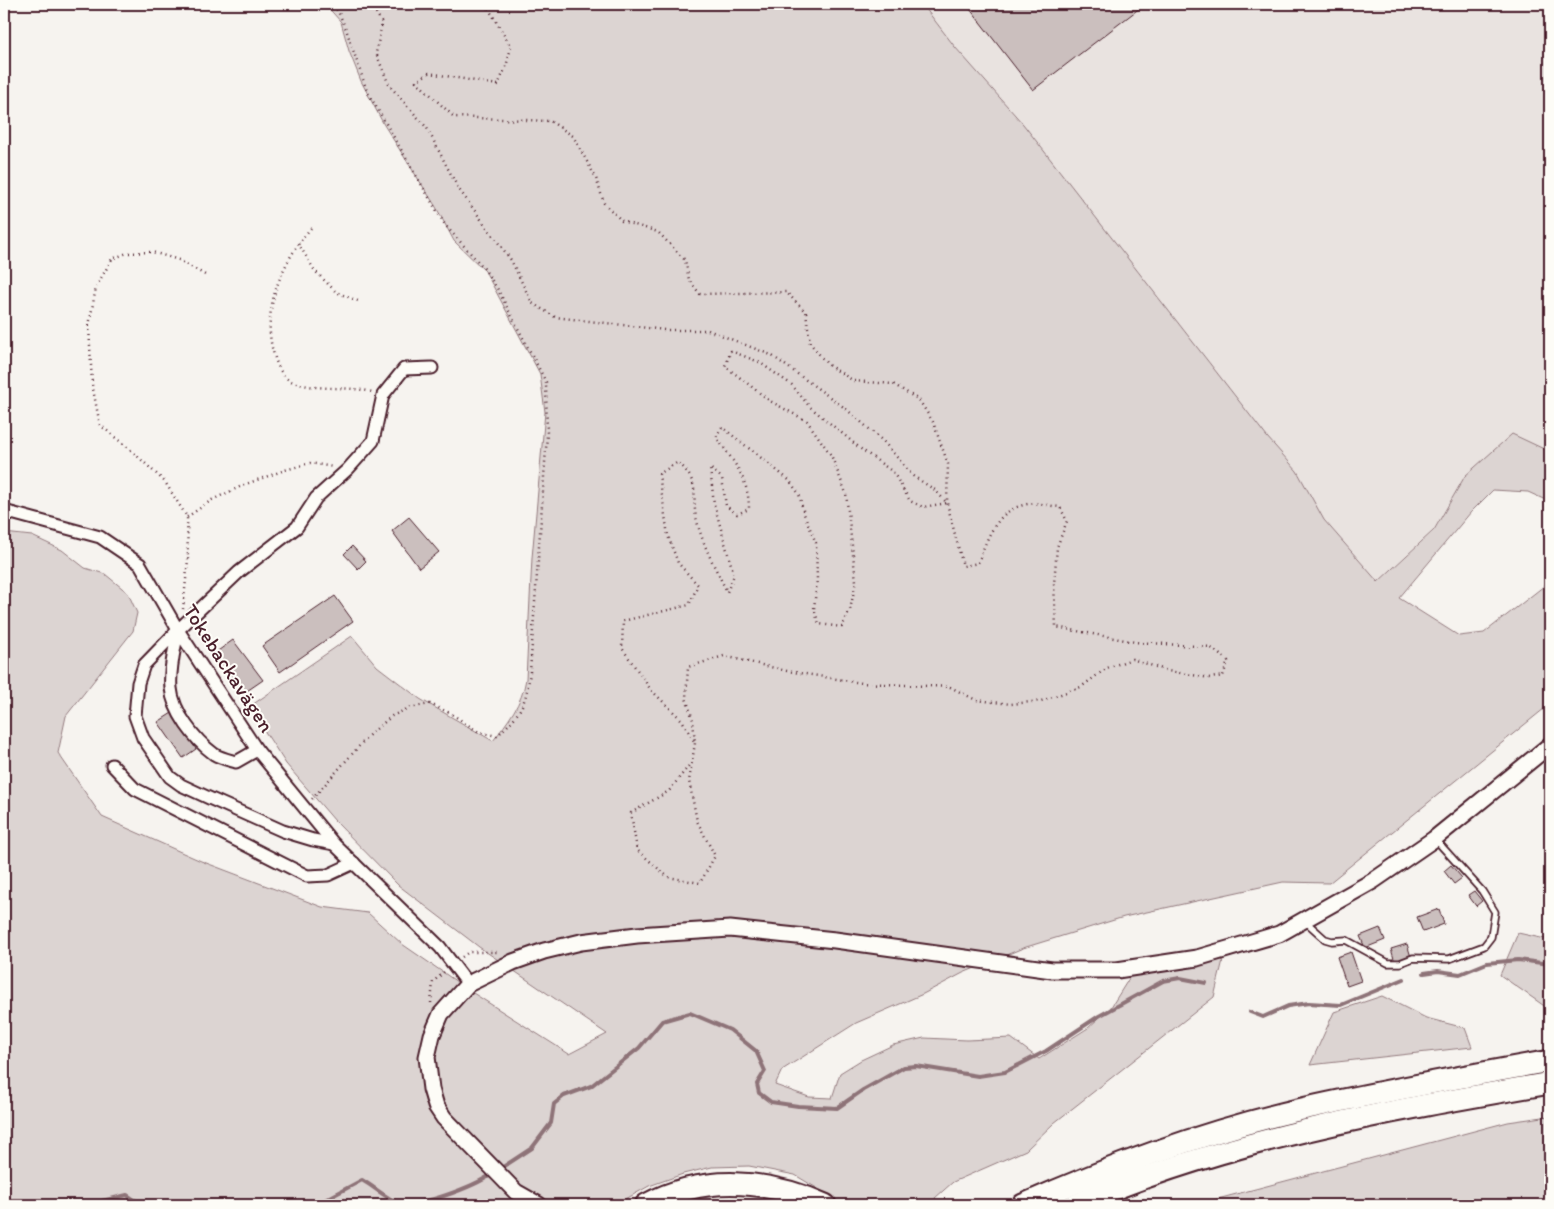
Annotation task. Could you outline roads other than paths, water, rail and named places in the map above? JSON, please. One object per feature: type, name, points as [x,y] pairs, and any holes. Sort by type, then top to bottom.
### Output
[{"type":"highway","points":[[1023,1205],[1084,1178],[1158,1151],[1287,1113],[1385,1091],[1550,1061]]},
{"type":"highway","points":[[1075,1205],[1168,1170],[1301,1131],[1392,1111],[1550,1083]]},
{"type":"highway","points":[[646,1205],[688,1188],[732,1183],[779,1188],[825,1205]]},
{"type":"street","points":[[334,844],[312,840],[283,831],[181,785],[170,777],[143,738],[135,716],[138,684],[144,665],[239,572],[297,527],[316,498],[348,469],[373,441],[383,395],[404,369],[432,368]]},
{"type":"street","name":"Tokebackavägen","points":[[4,511],[100,537],[140,564],[178,630],[257,750],[334,844],[440,947],[468,984]]},
{"type":"street","points":[[178,630],[170,676],[171,690],[176,706],[195,737],[216,756],[236,762],[257,750]]},
{"type":"street","points":[[539,1205],[519,1199],[444,1118],[436,1106],[431,1089],[427,1057],[432,1034],[441,1014],[468,984],[513,962],[544,951],[581,942],[688,930],[730,929],[769,932],[1021,967],[1086,971],[1117,970],[1197,958],[1278,934],[1373,880],[1434,839],[1550,745]]},
{"type":"street","points":[[112,765],[136,789],[307,876],[328,876],[354,863]]},
{"type":"lane","points":[[1304,920],[1325,939],[1332,941],[1346,940],[1388,963],[1400,963],[1413,958],[1450,959],[1484,946],[1492,937],[1495,912],[1482,891],[1434,839]]},
{"type":"waterway","points":[[1424,973],[1438,971],[1460,974],[1487,963],[1518,960],[1550,964]]},
{"type":"waterway","points":[[500,1169],[532,1148],[551,1123],[554,1104],[564,1096],[591,1086],[639,1048],[662,1021],[690,1013],[730,1030],[756,1051],[765,1071],[757,1084],[759,1093],[771,1102],[798,1106],[837,1108],[863,1090],[904,1067],[916,1066],[978,1076],[1005,1072],[1046,1051],[1099,1016],[1163,981],[1180,978],[1206,983]]},
{"type":"waterway","points":[[1250,1012],[1263,1017],[1288,1006],[1309,1003],[1341,1005],[1404,979]]},
{"type":"waterway","points":[[303,1205],[323,1201],[362,1180],[398,1203],[418,1203],[460,1190],[492,1174]]},
{"type":"waterway","points":[[97,1205],[102,1201],[127,1195],[142,1205]]}]
